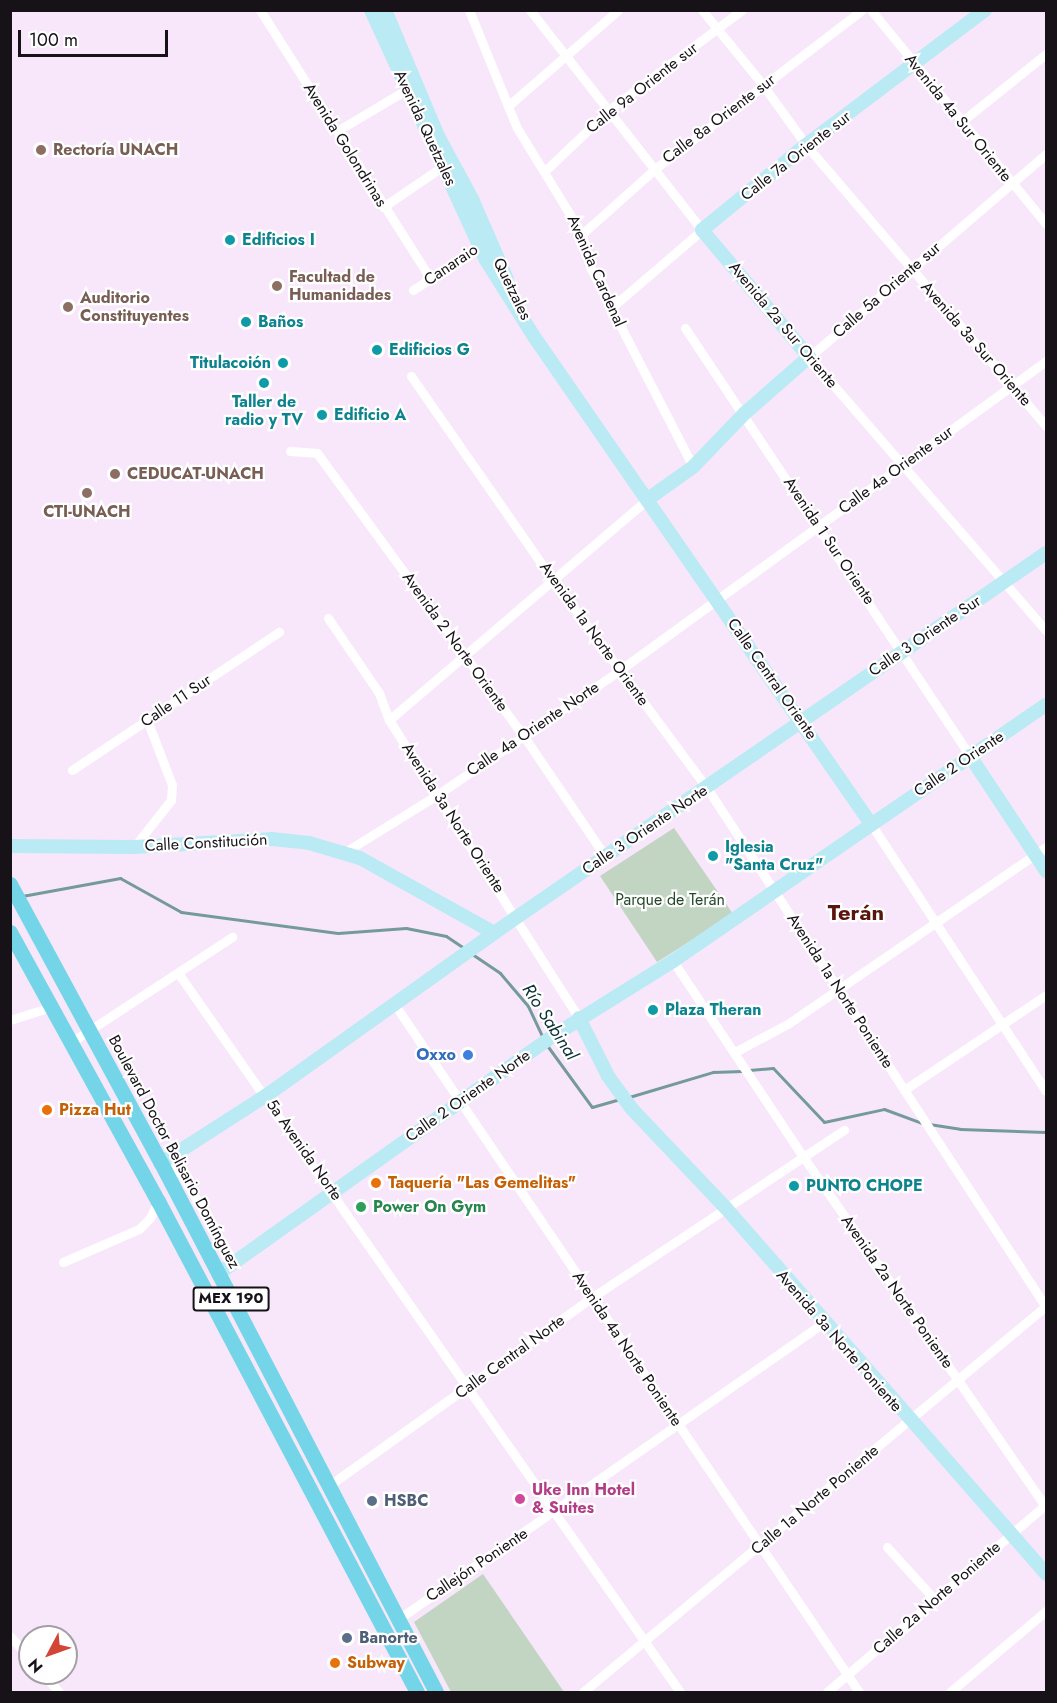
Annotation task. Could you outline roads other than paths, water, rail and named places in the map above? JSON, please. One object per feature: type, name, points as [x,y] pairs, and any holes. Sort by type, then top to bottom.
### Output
[{"type":"main road","name":"Avenida Quetzales","points":[[371,10],[406,90],[446,164],[472,199],[484,243]]},
{"type":"main road","name":"Avenida Quetzales","points":[[385,10],[446,164]]},
{"type":"main road","name":"Calle 7a Oriente sur","points":[[702,230],[806,146],[915,66],[985,10]]},
{"type":"main road","name":"Avenida 2a Sur Oriente","points":[[702,230],[809,357]]},
{"type":"main road","name":"Quetzales","points":[[484,243],[535,338]]},
{"type":"main road","name":"Calle Central Oriente","points":[[535,338],[803,721],[871,824]]},
{"type":"main road","name":"Calle 5a Oriente sur","points":[[648,499],[693,467],[745,413],[809,357]]},
{"type":"main road","name":"Calle 3 Oriente Sur","points":[[803,721],[901,651],[1047,553]]},
{"type":"main road","name":"Calle 2 Oriente","points":[[871,824],[1047,705]]},
{"type":"main road","name":"Calle 3 Oriente Norte","points":[[395,1005],[488,935],[518,917],[803,721]]},
{"type":"main road","points":[[970,756],[1034,855],[1047,871]]},
{"type":"main road","name":"Calle 2 Oriente Norte","points":[[218,1274],[579,1018],[674,961],[871,824]]},
{"type":"main road","name":"Calle Constitución","points":[[10,846],[134,847],[272,839],[345,852],[488,935]]},
{"type":"main road","name":"Boulevard Doctor Belisario Domínguez","points":[[10,884],[161,1163],[327,1487],[436,1692]]},
{"type":"main road","name":"MEX 190","points":[[10,932],[158,1201],[417,1692]]},
{"type":"main road","points":[[161,1163],[267,1095],[395,1005]]},
{"type":"main road","name":"Avenida 3a Norte Poniente","points":[[579,1018],[608,1076],[632,1108],[724,1207],[909,1421],[1047,1574]]},
{"type":"main road","points":[[128,1146],[161,1163]]},
{"type":"main road","points":[[158,1201],[161,1163]]},
{"type":"street","name":"Avenida Cardenal","points":[[468,10],[526,144],[546,170],[582,234],[591,269],[693,467]]},
{"type":"street","name":"Avenida 2a Sur Oriente","points":[[530,10],[610,109],[702,230]]},
{"type":"street","name":"Avenida 3a Sur Oriente","points":[[702,10],[763,85],[806,146],[1047,426]]},
{"type":"street","name":"Calle 9a Oriente sur","points":[[546,170],[610,109],[742,10]]},
{"type":"street","name":"Calle 8a Oriente sur","points":[[582,234],[656,168],[862,10]]},
{"type":"street","name":"Avenida 4a Sur Oriente","points":[[871,10],[1047,224]]},
{"type":"street","points":[[508,106],[564,54],[617,11]]},
{"type":"street","name":"Avenida Golondrinas","points":[[264,12],[383,207],[431,279]]},
{"type":"street","points":[[961,122],[1047,54]]},
{"type":"street","points":[[337,131],[406,90]]},
{"type":"street","name":"Calle 5a Oriente sur","points":[[809,357],[1047,154]]},
{"type":"street","points":[[383,207],[446,164]]},
{"type":"street","name":"Calle 7a Oriente sur","points":[[611,308],[702,230]]},
{"type":"street","name":"Canaraio","points":[[413,290],[484,243]]},
{"type":"street","name":"Avenida 1 Sur Oriente","points":[[685,328],[745,413],[970,756]]},
{"type":"street","name":"Avenida 2a Sur Oriente","points":[[809,357],[1047,631]]},
{"type":"street","name":"Calle 4a Oriente sur","points":[[716,599],[904,467],[1047,361]]},
{"type":"street","name":"Avenida 1a Norte Oriente","points":[[411,376],[553,580],[707,788],[776,892]]},
{"type":"street","name":"Avenida 2 Norte Oriente","points":[[290,451],[317,453],[523,735],[605,856]]},
{"type":"street","points":[[389,720],[648,499]]},
{"type":"street","name":"Calle 4a Oriente Norte","points":[[345,852],[436,795],[620,670],[716,599]]},
{"type":"street","name":"Avenida 3a Norte Oriente","points":[[328,618],[379,693],[389,720],[518,917],[579,1018]]},
{"type":"street","name":"Calle 11 Sur","points":[[72,770],[279,632]]},
{"type":"street","points":[[134,847],[171,800],[172,785],[147,720]]},
{"type":"street","name":"Calle Central Oriente","points":[[871,824],[1005,1024],[1047,1091]]},
{"type":"street","points":[[674,961],[737,1055],[842,989],[1047,847]]},
{"type":"street","name":"Avenida 1a Norte Poniente","points":[[776,892],[842,989],[904,1090],[1046,1306]]},
{"type":"street","points":[[70,1043],[232,937]]},
{"type":"street","name":"5a Avenida Norte","points":[[178,973],[267,1095],[680,1692]]},
{"type":"street","points":[[904,1090],[1047,995]]},
{"type":"street","name":"Avenida 4a Norte Poniente","points":[[395,1005],[459,1104],[859,1692]]},
{"type":"street","points":[[10,1020],[51,1007]]},
{"type":"street","name":"Avenida 2a Norte Poniente","points":[[737,1055],[802,1155],[1046,1505]]},
{"type":"street","name":"Calle Central Norte","points":[[327,1487],[591,1298],[802,1155],[844,1130]]},
{"type":"street","points":[[161,1163],[172,1165],[182,1175],[234,1263]]},
{"type":"street","points":[[63,1262],[139,1229],[150,1218],[158,1201]]},
{"type":"street","name":"Calle 1a Norte Poniente","points":[[583,1692],[1046,1306]]},
{"type":"street","name":"Callejón Poniente","points":[[397,1620],[823,1323]]},
{"type":"street","name":"Calle 2a Norte Poniente","points":[[827,1692],[1046,1505]]},
{"type":"street","points":[[887,1547],[934,1600]]},
{"type":"street","points":[[950,1692],[1047,1611]]},
{"type":"waterway","name":"Río Sabinal","points":[[22,896],[120,878],[181,912],[338,933],[406,928],[446,936],[464,948]]},
{"type":"waterway","name":"Río Sabinal","points":[[472,954],[500,973],[528,1006],[543,1038]]},
{"type":"waterway","name":"Río Sabinal","points":[[546,1044],[592,1107],[620,1099]]},
{"type":"waterway","name":"Río Sabinal","points":[[749,1070],[773,1068],[824,1122],[884,1109],[922,1123]]},
{"type":"waterway","name":"Río Sabinal","points":[[629,1097],[713,1072],[742,1071]]},
{"type":"waterway","name":"Río Sabinal","points":[[929,1124],[960,1129],[1046,1132]]},
{"type":"place","name":"Rectoría UNACH","points":[[41,150]]},
{"type":"place","name":"Edificios I","points":[[230,240]]},
{"type":"place","name":"Facultad de Humanidades","points":[[277,286]]},
{"type":"place","name":"Auditorio Constituyentes","points":[[68,307]]},
{"type":"place","name":"Baños","points":[[246,322]]},
{"type":"place","name":"Edificios G","points":[[377,350]]},
{"type":"place","name":"Titulacoión","points":[[283,363]]},
{"type":"place","name":"Taller de radio y TV","points":[[264,383]]},
{"type":"place","name":"Edificio A","points":[[322,415]]},
{"type":"place","name":"CEDUCAT-UNACH","points":[[115,474]]},
{"type":"place","name":"CTI-UNACH","points":[[87,493]]},
{"type":"place","name":"Iglesia \"Santa Cruz\"","points":[[713,856]]},
{"type":"place","name":"Plaza Theran","points":[[653,1010]]},
{"type":"place","name":"Oxxo","points":[[468,1055]]},
{"type":"place","name":"Pizza Hut","points":[[47,1110]]},
{"type":"place","name":"Taquería \"Las Gemelitas\"","points":[[376,1183]]},
{"type":"place","name":"PUNTO CHOPE","points":[[794,1186]]},
{"type":"place","name":"Power On Gym","points":[[361,1207]]},
{"type":"place","name":"Uke Inn Hotel & Suites","points":[[520,1499]]},
{"type":"place","name":"HSBC","points":[[372,1501]]},
{"type":"place","name":"Banorte","points":[[347,1638]]},
{"type":"place","name":"Subway","points":[[335,1663]]},
{"type":"district","name":"Terán","points":[[856,913]]},
{"type":"park label","name":"Parque de Terán","points":[[670,900]]}]
